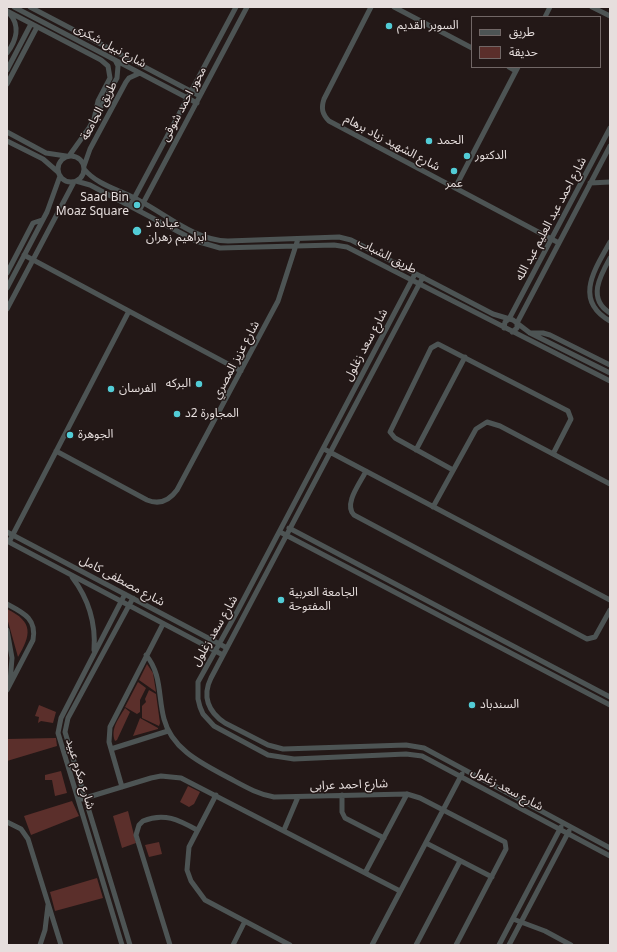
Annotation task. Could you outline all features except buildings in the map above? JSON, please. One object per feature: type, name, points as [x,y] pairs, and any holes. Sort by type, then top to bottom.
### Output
[{"type":"street","name":"شارع نبيل شكرى","points":[[14,7],[197,103]]},
{"type":"street","name":"شارع نبيل شكرى","points":[[30,7],[200,96]]},
{"type":"street","name":"محور احمد شوقى","points":[[130,206],[236,7]]},
{"type":"street","name":"محور احمد شوقى","points":[[139,211],[247,7]]},
{"type":"street","name":"شارع الشهيد زياد برهام","points":[[372,7],[324,99],[322,105],[324,117],[559,243]]},
{"type":"street","points":[[394,7],[471,47]]},
{"type":"street","points":[[545,16],[550,7]]},
{"type":"street","points":[[592,7],[610,16]]},
{"type":"street","points":[[7,11],[105,62],[110,70],[110,78],[98,101],[94,119]]},
{"type":"street","points":[[7,11],[14,21],[16,33],[7,54]]},
{"type":"street","points":[[7,70],[31,24]]},
{"type":"street","points":[[7,84],[37,27]]},
{"type":"street","points":[[60,39],[64,33]]},
{"type":"street","points":[[16,53],[22,56]]},
{"type":"street","name":"طريق الجامعة","points":[[68,156],[94,119],[117,78],[118,66],[115,60]]},
{"type":"street","points":[[454,188],[517,69]]},
{"type":"street","name":"طريق الجامعة","points":[[84,167],[90,150],[126,82],[129,78],[140,73]]},
{"type":"street","points":[[156,81],[159,74]]},
{"type":"street","points":[[117,78],[123,79],[126,82]]},
{"type":"street","name":"شارع احمد عبد العليم عبد الله","points":[[509,319],[610,128]]},
{"type":"street","points":[[7,132],[46,153],[78,158],[84,167],[82,176],[75,181],[7,309]]},
{"type":"street","points":[[7,140],[43,159],[65,180],[75,181]]},
{"type":"street","name":"شارع احمد عبد العليم عبد الله","points":[[517,323],[610,148]]},
{"type":"street","points":[[7,288],[55,193],[60,162],[68,156]]},
{"type":"street","name":"طريق الشباب","points":[[84,167],[96,179],[135,198],[150,208],[200,234],[216,240],[345,238],[493,314],[517,323],[530,333],[610,373]]},
{"type":"street","name":"طريق الشباب","points":[[75,181],[90,185],[207,246],[227,248],[334,245],[347,247],[610,381]]},
{"type":"street","points":[[590,184],[610,182]]},
{"type":"street","points":[[7,273],[33,223],[42,220]]},
{"type":"street","name":"شارع عزيز المصري","points":[[56,451],[147,500],[158,502],[168,500],[177,490],[278,301],[298,239]]},
{"type":"street","points":[[610,242],[593,274],[589,292],[595,309],[610,321]]},
{"type":"street","points":[[24,254],[241,371]]},
{"type":"street","points":[[610,258],[600,276],[596,291],[601,305],[610,313]]},
{"type":"street","name":"شارع سعد زغلول","points":[[415,274],[284,525],[220,644],[201,675],[197,691],[200,707],[208,721],[221,731],[268,755],[285,759],[414,755],[429,759],[610,856]]},
{"type":"street","name":"شارع سعد زغلول","points":[[423,278],[211,678],[206,692],[207,700],[213,713],[225,722],[275,748],[290,750],[415,746],[433,752],[610,848]]},
{"type":"street","points":[[8,542],[129,311]]},
{"type":"street","points":[[504,328],[504,322],[509,319]]},
{"type":"street","points":[[512,332],[517,328],[517,323]]},
{"type":"street","points":[[530,333],[543,333],[550,335],[610,365]]},
{"type":"street","points":[[453,470],[391,436],[390,428],[431,348],[438,344],[442,344],[568,411],[571,419],[553,454]]},
{"type":"street","points":[[416,450],[465,357]]},
{"type":"street","points":[[433,506],[476,429],[487,422],[494,423],[609,481]]},
{"type":"street","points":[[324,449],[610,600]]},
{"type":"street","points":[[366,471],[350,503],[351,511],[354,514],[587,639],[595,637],[610,610]]},
{"type":"street","points":[[284,525],[609,701]]},
{"type":"street","name":"شارع مصطفى كامل","points":[[7,532],[227,648]]},
{"type":"street","points":[[280,532],[609,701]]},
{"type":"street","name":"شارع مصطفى كامل","points":[[8,542],[223,656]]},
{"type":"street","points":[[70,575],[82,592],[90,612],[94,632],[93,653]]},
{"type":"street","points":[[385,587],[388,580]]},
{"type":"street","name":"شارع مكرم عبيد","points":[[122,945],[59,741],[59,725],[93,653],[125,594]]},
{"type":"street","name":"شارع مكرم عبيد","points":[[130,945],[66,740],[66,725],[132,598]]},
{"type":"street","points":[[7,604],[28,617],[33,624],[34,632],[33,640],[8,687]]},
{"type":"street","points":[[122,787],[108,734],[112,720],[163,624]]},
{"type":"street","points":[[7,630],[12,658],[8,687]]},
{"type":"street","points":[[207,647],[211,642],[211,639]]},
{"type":"street","name":"شارع احمد عرابى","points":[[146,655],[156,670],[163,717],[168,731],[181,747],[196,760],[256,792],[274,797],[407,794],[420,798],[505,842],[506,850],[456,945]]},
{"type":"street","points":[[111,749],[168,731]]},
{"type":"street","points":[[327,748],[327,757]]},
{"type":"street","points":[[308,758],[310,749]]},
{"type":"street","points":[[373,945],[465,769]]},
{"type":"street","points":[[77,800],[151,778],[171,776],[191,782],[400,891]]},
{"type":"street","points":[[365,873],[407,794]]},
{"type":"street","points":[[216,795],[189,847],[187,859],[191,881],[205,900],[245,921],[279,942],[290,945]]},
{"type":"street","points":[[342,795],[342,812],[345,818],[384,838]]},
{"type":"street","points":[[284,830],[298,797]]},
{"type":"street","points":[[170,945],[136,835],[136,830],[143,821],[165,816],[174,818],[197,830]]},
{"type":"street","points":[[7,822],[21,829],[28,839],[61,945]]},
{"type":"street","points":[[499,945],[564,823]]},
{"type":"street","points":[[509,945],[571,827]]},
{"type":"street","points":[[426,843],[492,877]]},
{"type":"street","points":[[416,945],[460,861]]},
{"type":"street","points":[[40,945],[45,930],[48,902]]},
{"type":"street","points":[[513,918],[545,931],[572,945]]},
{"type":"street","points":[[233,945],[245,921]]},
{"type":"green space","points":[[7,609],[22,619],[28,630],[26,642],[18,657],[7,618]]},
{"type":"green space","points":[[147,664],[153,673],[156,692],[139,680]]},
{"type":"green space","points":[[138,682],[146,688],[140,700],[140,712],[137,714],[125,707]]},
{"type":"green space","points":[[149,690],[156,694],[160,723],[159,726],[142,718],[142,706],[146,702],[145,699]]},
{"type":"green space","points":[[39,705],[56,712],[53,723],[41,721],[38,723],[39,717],[35,716]]},
{"type":"green space","points":[[125,708],[130,712],[117,740],[115,741],[114,728]]},
{"type":"green space","points":[[140,718],[158,728],[158,729],[133,736]]},
{"type":"green space","points":[[56,738],[57,746],[7,761],[7,739]]},
{"type":"green space","points":[[61,771],[67,793],[55,796],[52,780],[45,780],[45,775]]},
{"type":"green space","points":[[188,786],[200,792],[194,804],[189,807],[180,802]]},
{"type":"green space","points":[[72,801],[79,816],[31,835],[24,816]]},
{"type":"green space","points":[[128,811],[136,843],[122,848],[113,816]]},
{"type":"green space","points":[[159,842],[162,854],[149,857],[145,845]]},
{"type":"green space","points":[[97,878],[103,898],[55,911],[50,892]]},
{"type":"place","name":"السوبر القديم","points":[[389,26]]},
{"type":"place","name":"الحمد","points":[[429,141]]},
{"type":"place","name":"الدكتور","points":[[467,156]]},
{"type":"place","name":"عمر","points":[[454,171]]},
{"type":"place","name":"Saad Bin Moaz Square","points":[[137,205]]},
{"type":"place","name":"عيادة د ابراهيم زهران","points":[[137,231]]},
{"type":"place","name":"البركه","points":[[199,384]]},
{"type":"place","name":"الفرسان","points":[[111,389]]},
{"type":"place","name":"المجاورة 2د","points":[[177,414]]},
{"type":"place","name":"الجوهرة","points":[[70,435]]},
{"type":"place","name":"الجامعة العربية المفتوحة","points":[[281,600]]},
{"type":"place","name":"السندباد","points":[[472,705]]}]
